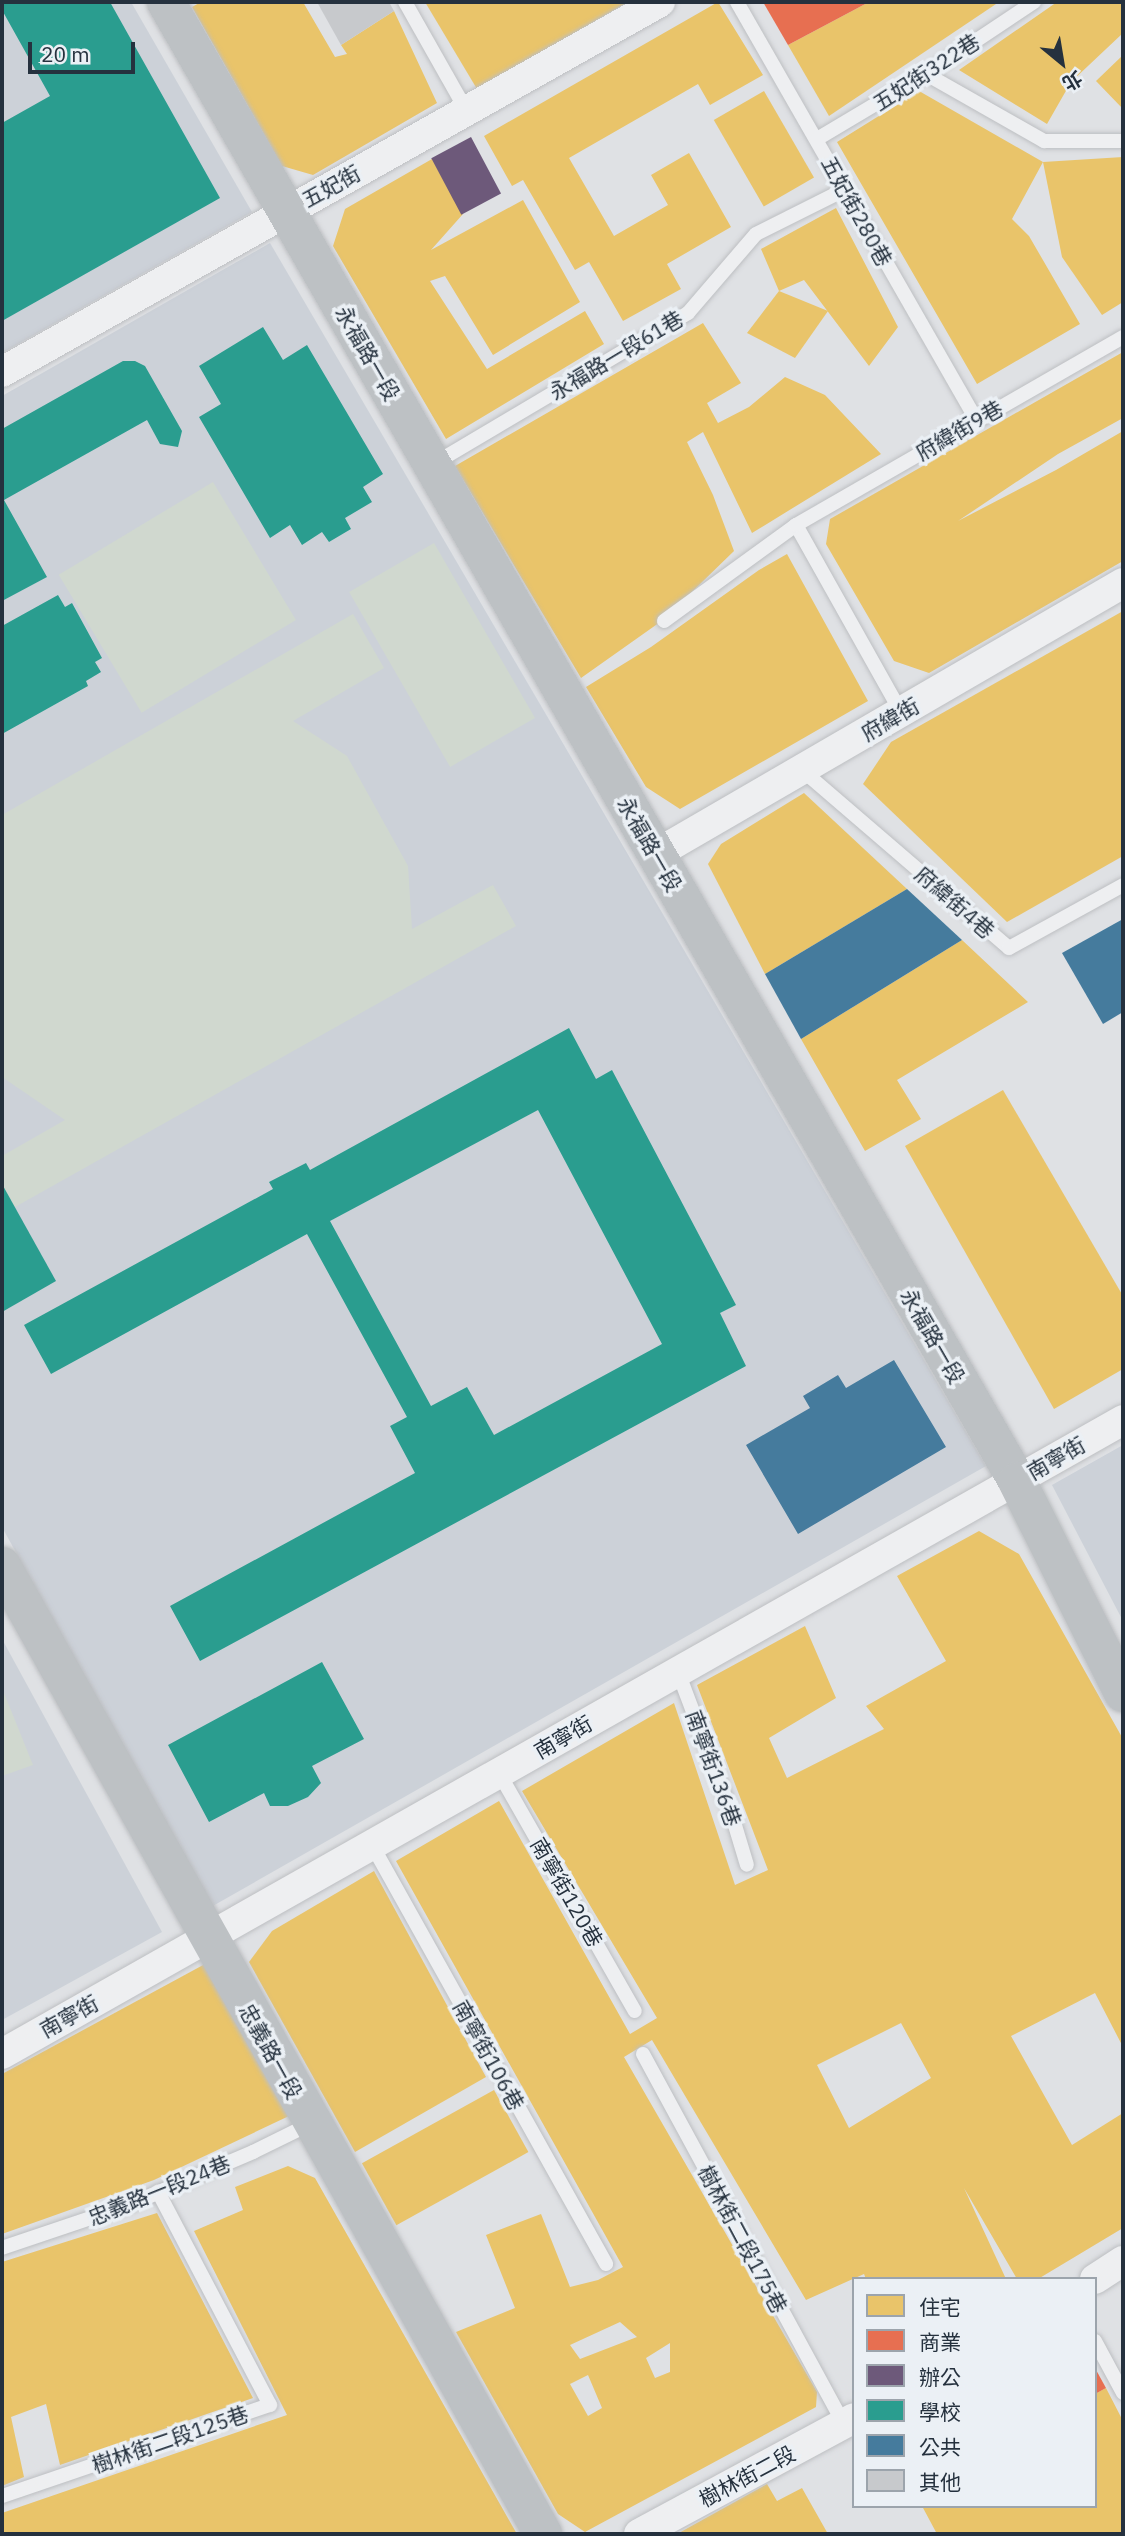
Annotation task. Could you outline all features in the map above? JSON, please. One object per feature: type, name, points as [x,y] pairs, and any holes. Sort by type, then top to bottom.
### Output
[{"type":"street","name":"永福路一段","points":[[166,2],[1017,1480],[1123,1693]]},
{"type":"street","name":"五妃街","points":[[2,372],[660,2]]},
{"type":"street","name":"府緯街","points":[[656,854],[1123,583]]},
{"type":"street","name":"南寧街","points":[[2,2054],[1123,1420]]},
{"type":"street","name":"忠義路一段","points":[[2,1566],[208,1939],[543,2534]]},
{"type":"street","points":[[1097,2278],[1123,2261]]},
{"type":"street","name":"樹林街二段","points":[[639,2534],[849,2421]]},
{"type":"lane","points":[[405,2],[466,110]]},
{"type":"lane","name":"五妃街280巷","points":[[737,2],[976,420]]},
{"type":"lane","name":"五妃街322巷","points":[[817,139],[926,74],[1034,2]]},
{"type":"lane","points":[[926,74],[1044,141],[1123,141]]},
{"type":"lane","name":"永福路一段61巷","points":[[442,459],[688,313],[755,234],[844,190]]},
{"type":"lane","name":"府緯街9巷","points":[[664,621],[796,525],[1123,337]]},
{"type":"lane","points":[[796,525],[901,712]]},
{"type":"lane","name":"府緯街4巷","points":[[802,770],[1009,948],[1123,885]]},
{"type":"lane","name":"南寧街136巷","points":[[678,1672],[731,1812],[747,1866]]},
{"type":"lane","name":"南寧街120巷","points":[[499,1773],[635,2011]]},
{"type":"lane","name":"南寧街106巷","points":[[372,1845],[606,2264]]},
{"type":"lane","name":"樹林街二段175巷","points":[[643,2054],[849,2421]]},
{"type":"lane","name":"忠義路一段24巷","points":[[2,2248],[158,2192],[312,2123]]},
{"type":"lane","name":"樹林街二段125巷","points":[[2,2496],[270,2405],[158,2192]]},
{"type":"lane","points":[[1097,2345],[1123,2393]]},
{"type":"shaded area","points":[[2,2],[131,2],[252,212],[2,353]]},
{"type":"shaded area","points":[[270,243],[986,1466],[211,1907],[2,1527],[2,396]]},
{"type":"shaded area","points":[[213,482],[296,620],[142,713],[59,575]]},
{"type":"shaded area","points":[[434,543],[535,718],[450,767],[349,592]]},
{"type":"shaded area","points":[[353,614],[384,668],[293,721],[347,756],[408,866],[412,929],[493,885],[516,926],[15,1207],[2,1184],[2,1156],[65,1120],[2,1077],[2,815]]},
{"type":"shaded area","points":[[1123,1445],[1123,1621],[1052,1485]]},
{"type":"shaded area","points":[[2,1639],[162,1932],[2,2020]]},
{"type":"shaded area","points":[[2,1688],[33,1765],[2,1776]]},
{"type":"building: 住宅","points":[[201,2],[303,2],[335,57],[347,54],[341,45],[394,11],[437,103],[313,175],[282,166],[192,7]]},
{"type":"building: 住宅","points":[[425,2],[628,2],[477,89]]},
{"type":"building: 住宅","points":[[718,2],[763,75],[710,105],[698,84],[569,158],[614,236],[668,205],[651,175],[689,153],[731,227],[667,264],[681,289],[623,321],[589,262],[575,270],[523,180],[512,186],[484,136]]},
{"type":"building: 住宅","points":[[869,2],[999,2],[829,116],[788,45]]},
{"type":"building: 住宅","points":[[1057,2],[1123,2],[1123,33],[1071,82],[1047,124],[959,70]]},
{"type":"building: 住宅","points":[[1123,55],[1123,109],[1096,81]]},
{"type":"building: 住宅","points":[[764,91],[814,178],[764,207],[714,120]]},
{"type":"building: 住宅","points":[[919,91],[1043,162],[1012,219],[1029,236],[1080,324],[977,384],[837,142]]},
{"type":"building: 住宅","points":[[1123,157],[1123,302],[1102,315],[1062,257],[1043,162]]},
{"type":"building: 住宅","points":[[432,159],[463,214],[431,250],[523,200],[580,302],[493,355],[445,276],[430,281],[487,369],[585,311],[604,344],[446,439],[333,246],[345,209]]},
{"type":"building: 住宅","points":[[836,208],[898,327],[869,366],[804,280],[779,291],[761,249]]},
{"type":"building: 住宅","points":[[779,291],[828,311],[795,358],[747,333]]},
{"type":"building: 住宅","points":[[703,323],[741,383],[707,403],[718,423],[749,407],[785,377],[825,395],[881,454],[752,533],[703,432],[687,442],[713,495],[734,551],[663,620],[581,678],[455,466]]},
{"type":"building: 住宅","points":[[1123,352],[1123,418],[1058,454],[958,521],[1056,470],[1123,431],[1123,561],[929,673],[894,661],[826,544],[830,519]]},
{"type":"building: 住宅","points":[[787,554],[868,701],[680,809],[646,787],[586,687],[651,647],[759,570]]},
{"type":"building: 住宅","points":[[1123,611],[1123,856],[1007,922],[863,784],[891,742]]},
{"type":"building: 住宅","points":[[804,793],[907,889],[765,974],[708,864],[721,844]]},
{"type":"building: 住宅","points":[[962,940],[1028,1002],[897,1080],[921,1119],[865,1151],[801,1039]]},
{"type":"building: 住宅","points":[[1003,1090],[1123,1296],[1123,1369],[1054,1409],[905,1146]]},
{"type":"building: 住宅","points":[[979,1531],[1019,1554],[1123,1739],[1123,2047],[1095,1993],[1011,2036],[1072,2145],[1123,2113],[1123,2228],[1041,2277],[1016,2277],[964,2188],[1005,2277],[865,2277],[864,2274],[852,2277],[852,2279],[806,2300],[652,2040],[624,2057],[817,2392],[816,2407],[585,2532],[558,2514],[456,2332],[515,2308],[486,2235],[541,2214],[570,2287],[598,2280],[623,2267],[396,1861],[499,1801],[630,2034],[657,2018],[522,1791],[674,1703],[735,1885],[768,1870],[697,1685],[805,1626],[836,1698],[769,1738],[787,1778],[884,1729],[866,1706],[946,1661],[897,1576]],"holes":[[[901,2023],[931,2078],[849,2128],[817,2065]],[[620,2322],[637,2337],[580,2359],[570,2345]],[[670,2343],[670,2372],[655,2378],[646,2358]],[[588,2375],[602,2408],[588,2416],[570,2384]]]},
{"type":"building: 住宅","points":[[374,1871],[486,2077],[355,2152],[249,1962],[272,1931]]},
{"type":"building: 住宅","points":[[205,1964],[289,2116],[154,2180],[2,2234],[2,2074]]},
{"type":"building: 住宅","points":[[494,2090],[528,2152],[396,2225],[362,2163]]},
{"type":"building: 住宅","points":[[288,2166],[315,2178],[517,2534],[2,2534],[2,2513],[287,2415],[194,2231],[243,2210],[235,2187]]},
{"type":"building: 住宅","points":[[157,2213],[253,2398],[60,2465],[46,2404],[11,2417],[24,2477],[2,2486],[2,2262]]},
{"type":"building: 住宅","points":[[1106,2388],[1123,2421],[1123,2534],[937,2534],[923,2508],[1097,2508],[1097,2393]]},
{"type":"building: 住宅","points":[[767,2484],[777,2501],[802,2488],[828,2534],[677,2534]]},
{"type":"building: 商業","points":[[763,2],[869,2],[788,45]]},
{"type":"building: 商業","points":[[1097,2372],[1106,2388],[1097,2393]]},
{"type":"building: 辦公","points":[[471,137],[501,194],[461,215],[431,158]]},
{"type":"building: 學校","points":[[2,2],[110,2],[220,198],[2,321],[2,123],[50,96],[2,10]]},
{"type":"building: 學校","points":[[263,327],[283,360],[307,345],[383,474],[363,487],[372,502],[345,518],[351,529],[329,542],[322,532],[302,545],[290,525],[270,538],[199,417],[221,404],[199,366]]},
{"type":"building: 學校","points":[[123,361],[135,361],[145,366],[182,431],[178,447],[160,444],[147,420],[4,500],[47,577],[2,601],[2,429]]},
{"type":"building: 學校","points":[[58,595],[65,607],[72,603],[102,658],[95,662],[101,672],[86,681],[88,686],[2,734],[2,626]]},
{"type":"building: 學校","points":[[569,1028],[596,1079],[612,1070],[736,1305],[720,1313],[746,1366],[200,1661],[170,1606],[415,1473],[390,1426],[407,1417],[307,1234],[51,1374],[24,1325],[273,1189],[269,1182],[306,1163],[310,1170]],"holes":[[[538,1110],[662,1344],[494,1435],[467,1387],[431,1406],[330,1221]]]},
{"type":"building: 學校","points":[[2,1184],[56,1281],[2,1312]]},
{"type":"building: 學校","points":[[322,1662],[364,1739],[312,1766],[321,1783],[308,1797],[288,1806],[270,1806],[264,1793],[209,1822],[168,1745]]},
{"type":"building: 公共","points":[[907,889],[962,940],[801,1039],[765,974]]},
{"type":"building: 公共","points":[[1123,919],[1123,1012],[1103,1024],[1062,953]]},
{"type":"building: 公共","points":[[894,1360],[946,1447],[798,1534],[746,1445],[810,1408],[803,1396],[838,1375],[846,1388]]},
{"type":"building: 其他","points":[[317,2],[389,2],[394,11],[341,45]]}]
